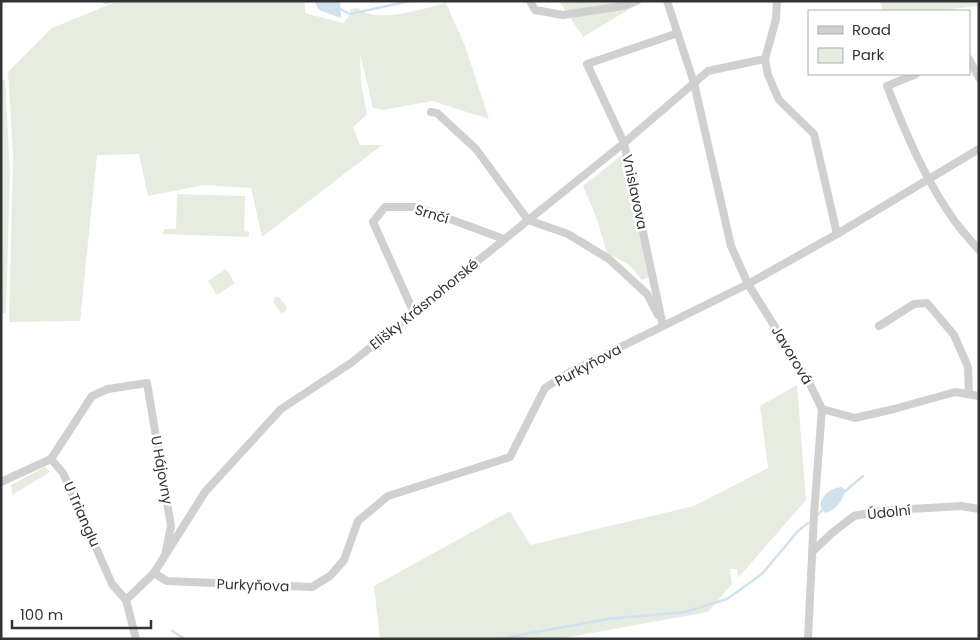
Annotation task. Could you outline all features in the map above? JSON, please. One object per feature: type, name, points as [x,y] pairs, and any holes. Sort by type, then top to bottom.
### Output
[{"type":"street","points":[[530,1],[535,10],[563,15],[624,6],[637,1]]},
{"type":"street","name":"Javorová","points":[[667,1],[694,83],[732,246],[748,284],[807,378],[822,409],[808,639]]},
{"type":"street","points":[[777,1],[776,19],[765,59],[768,75],[779,100],[814,134],[837,234]]},
{"type":"street","name":"Vnislavova","points":[[663,326],[624,143],[587,64],[678,33]]},
{"type":"street","name":"Elišky Krásnohorské","points":[[126,600],[154,573],[205,492],[281,409],[351,363],[624,143],[708,71],[765,59]]},
{"type":"street","points":[[970,60],[979,78]]},
{"type":"street","points":[[914,75],[887,86],[905,133],[929,180],[956,223],[979,250]]},
{"type":"street","points":[[431,112],[438,113],[476,149],[528,220],[568,234],[610,259],[647,294],[663,326]]},
{"type":"street","name":"Purkyňova","points":[[154,573],[167,581],[312,587],[330,576],[344,560],[358,521],[388,496],[510,457],[546,388],[568,373],[748,284],[837,234],[979,149]]},
{"type":"street","name":"Srnčí","points":[[414,313],[373,222],[385,207],[417,207],[504,240]]},
{"type":"street","points":[[879,326],[914,304],[927,303],[954,335],[968,367],[969,394]]},
{"type":"street","name":"U Hájovny","points":[[50,459],[92,396],[108,389],[147,383],[171,526],[165,556]]},
{"type":"street","points":[[822,409],[856,418],[955,392],[979,396]]},
{"type":"street","points":[[1,482],[50,459]]},
{"type":"street","name":"U Trianglu","points":[[50,459],[63,473],[112,584],[126,600],[136,639]]},
{"type":"street","name":"Údolní","points":[[813,551],[854,516],[878,511],[961,506],[979,509]]},
{"type":"green space","points":[[118,1],[301,1],[305,2],[305,13],[343,23],[351,14],[350,9],[358,8],[366,13],[388,15],[401,14],[446,3],[465,46],[489,119],[432,101],[383,110],[373,108],[360,53],[361,84],[367,114],[353,127],[360,145],[382,145],[262,237],[251,188],[204,185],[148,196],[139,154],[97,155],[80,321],[9,322],[13,156],[8,72],[52,28]]},
{"type":"green space","points":[[559,1],[643,1],[583,37]]},
{"type":"green space","points":[[881,1],[979,1],[979,6],[940,10],[882,10]]},
{"type":"green space","points":[[1,80],[5,80],[10,173],[6,313],[1,314]]},
{"type":"green space","points":[[622,155],[649,277],[642,280],[628,264],[607,253],[596,217],[583,186]]},
{"type":"green space","points":[[177,194],[245,196],[244,231],[249,232],[249,237],[163,234],[164,229],[176,229]]},
{"type":"green space","points":[[226,269],[235,283],[217,295],[208,281]]},
{"type":"green space","points":[[275,297],[279,297],[287,307],[285,312],[281,313],[273,302]]},
{"type":"green space","points":[[797,385],[806,500],[738,578],[737,569],[730,569],[732,584],[708,612],[558,639],[380,639],[374,586],[510,511],[530,545],[694,506],[768,468],[760,406]]},
{"type":"green space","points":[[45,467],[50,472],[12,495],[11,485]]},
{"type":"water","points":[[314,1],[340,1],[341,18],[319,10]]},
{"type":"water","points":[[842,487],[845,490],[838,504],[830,512],[826,513],[823,511],[820,504],[826,494],[831,490]]},
{"type":"waterway","points":[[1,2],[7,1]]},
{"type":"waterway","points":[[103,1],[106,3],[113,1]]},
{"type":"waterway","points":[[338,8],[350,14],[410,1]]},
{"type":"waterway","points":[[843,493],[863,476]]},
{"type":"waterway","points":[[817,515],[825,508]]},
{"type":"waterway","points":[[499,639],[608,619],[685,612],[727,599],[762,574],[798,531],[808,523]]},
{"type":"waterway","points":[[172,631],[185,639]]}]
